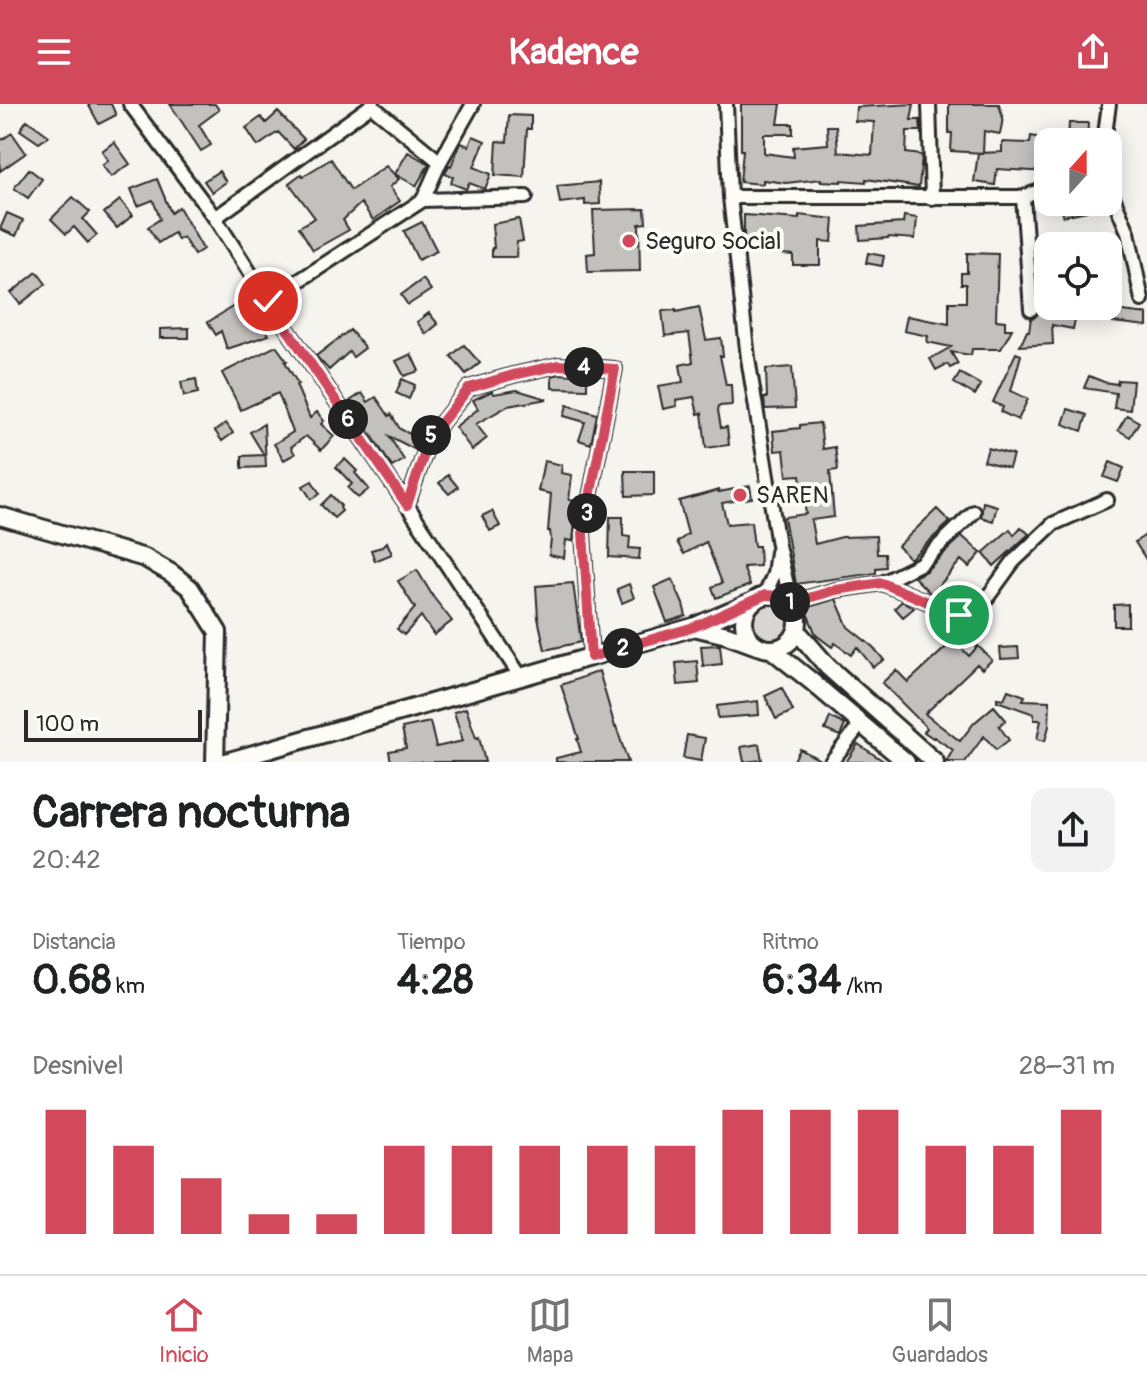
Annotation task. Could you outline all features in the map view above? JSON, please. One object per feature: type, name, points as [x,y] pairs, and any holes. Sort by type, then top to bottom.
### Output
[{"type":"main road","points":[[0,516],[145,558],[190,588],[218,632],[215,762]]},
{"type":"main road","points":[[226,762],[694,627],[758,599],[779,596],[791,603],[798,616],[797,631],[782,647],[766,648],[694,627]]},
{"type":"main road","points":[[758,599],[746,610],[744,619],[744,627],[753,642],[766,648],[906,762]]},
{"type":"main road","points":[[797,631],[828,667],[935,762]]},
{"type":"street","points":[[130,104],[215,218],[521,677]]},
{"type":"street","points":[[423,200],[440,162],[473,104]]},
{"type":"street","points":[[726,104],[730,197],[748,358],[778,545],[791,603],[836,590],[882,583],[920,564],[974,512]]},
{"type":"street","points":[[929,104],[932,198]]},
{"type":"street","points":[[1106,128],[1109,104]]},
{"type":"street","points":[[215,218],[372,105],[440,162]]},
{"type":"street","points":[[730,197],[1023,197],[1034,193]]},
{"type":"street","points":[[268,301],[423,200],[526,197]]},
{"type":"street","points":[[1023,197],[1031,309]]},
{"type":"street","points":[[1121,216],[1128,232],[1142,300]]},
{"type":"street","points":[[407,505],[430,437],[469,388],[559,365],[615,369],[583,533],[591,657]]},
{"type":"street","points":[[882,583],[959,615],[981,606],[1013,562],[1053,524],[1107,500]]},
{"type":"street","points":[[758,599],[774,574],[778,545]]},
{"type":"street","points":[[831,762],[861,724]]},
{"type":"shaded area","points":[[771,600],[785,606],[791,620],[785,634],[771,640],[757,634],[751,620],[757,606]]},
{"type":"building","points":[[88,104],[111,104],[116,115],[99,124]]},
{"type":"building","points":[[170,104],[215,104],[219,110],[199,125],[211,145],[201,151]]},
{"type":"building","points":[[741,104],[781,104],[778,124],[793,124],[793,134],[764,134],[764,153],[794,157],[793,147],[828,144],[827,126],[836,126],[838,152],[872,155],[874,122],[855,121],[856,107],[914,104],[911,120],[920,120],[921,131],[907,131],[906,153],[922,155],[919,187],[866,179],[866,182],[821,179],[786,183],[763,180],[763,184],[740,182],[743,150]]},
{"type":"building","points":[[949,104],[999,104],[1003,118],[1000,134],[984,131],[983,153],[951,151]]},
{"type":"building","points":[[278,112],[304,139],[294,149],[278,132],[258,146],[246,128],[261,117],[266,123]]},
{"type":"building","points":[[509,115],[531,116],[531,129],[527,129],[524,177],[495,175],[497,141],[507,142]]},
{"type":"building","points":[[27,120],[49,136],[39,143],[20,130]]},
{"type":"building","points":[[1069,123],[1088,123],[1088,128],[1069,128]]},
{"type":"building","points":[[12,133],[26,153],[0,171],[0,141]]},
{"type":"building","points":[[473,136],[485,141],[474,167],[491,174],[485,189],[469,183],[466,189],[451,183],[453,177],[445,174],[461,143],[469,146]]},
{"type":"building","points":[[1031,136],[1034,137],[1034,171],[997,169],[995,185],[974,182],[978,153],[1002,152],[1002,142],[1030,143]]},
{"type":"building","points":[[114,142],[130,164],[111,177],[102,165],[108,160],[102,151]]},
{"type":"building","points":[[408,152],[429,164],[416,186],[395,174]]},
{"type":"building","points":[[331,159],[351,190],[386,166],[399,179],[390,187],[400,201],[373,220],[361,203],[343,220],[349,230],[313,250],[299,227],[315,218],[289,183]]},
{"type":"building","points":[[29,169],[42,179],[28,198],[14,188]]},
{"type":"building","points":[[219,171],[226,182],[212,192],[204,181]]},
{"type":"building","points":[[157,179],[171,213],[179,207],[203,249],[194,255],[183,237],[178,240],[174,233],[158,243],[148,227],[160,219],[153,200],[138,206],[131,189]]},
{"type":"building","points":[[599,182],[600,204],[585,205],[585,200],[560,203],[557,186]]},
{"type":"building","points":[[73,197],[90,212],[83,219],[97,235],[88,243],[74,227],[66,234],[51,219]]},
{"type":"building","points":[[120,200],[133,215],[117,228],[104,213]]},
{"type":"building","points":[[645,209],[646,223],[639,224],[640,271],[588,272],[587,254],[595,253],[593,210]]},
{"type":"building","points":[[7,213],[23,220],[16,236],[0,229]]},
{"type":"building","points":[[744,215],[799,219],[799,215],[834,219],[832,242],[820,241],[820,265],[793,265],[793,255],[770,253],[771,239],[744,237]]},
{"type":"building","points":[[904,216],[917,218],[915,239],[888,237],[860,240],[859,226],[903,223]]},
{"type":"building","points":[[519,219],[523,241],[517,242],[516,257],[492,257],[492,224]]},
{"type":"building","points":[[422,222],[437,251],[418,260],[404,231]]},
{"type":"building","points":[[868,253],[884,256],[882,266],[866,263]]},
{"type":"building","points":[[967,253],[998,254],[996,320],[1005,321],[1005,329],[1012,329],[1001,349],[972,349],[971,355],[951,352],[958,364],[950,368],[947,364],[936,370],[930,359],[951,347],[927,342],[928,336],[904,331],[907,316],[949,324],[949,302],[966,302],[966,284],[961,284],[961,273],[967,273]]},
{"type":"building","points":[[37,272],[46,284],[20,304],[11,293]]},
{"type":"building","points":[[423,279],[431,290],[408,305],[401,295]]},
{"type":"building","points":[[242,301],[269,335],[227,349],[221,331],[216,335],[208,322]]},
{"type":"building","points":[[699,307],[706,340],[721,338],[723,356],[720,356],[726,385],[731,385],[732,405],[719,406],[718,410],[721,428],[727,427],[729,445],[706,448],[702,413],[698,414],[694,397],[676,400],[677,406],[663,409],[658,386],[683,382],[680,365],[693,362],[689,333],[665,336],[662,311],[676,312]]},
{"type":"building","points":[[1122,311],[1147,314],[1147,326],[1113,322],[1122,320]]},
{"type":"building","points":[[429,313],[438,324],[426,334],[417,322]]},
{"type":"building","points":[[1031,318],[1075,320],[1073,329],[1052,325],[1053,344],[1020,346],[1029,331]]},
{"type":"building","points":[[189,328],[189,338],[160,338],[160,329]]},
{"type":"building","points":[[350,330],[365,348],[353,357],[349,352],[329,370],[316,356]]},
{"type":"building","points":[[464,345],[480,363],[466,374],[451,356]]},
{"type":"building","points":[[276,346],[298,384],[310,418],[317,412],[324,421],[321,424],[334,436],[321,450],[306,436],[291,447],[295,454],[284,460],[274,444],[293,432],[278,393],[241,410],[222,373]]},
{"type":"building","points":[[1016,353],[1021,355],[1011,391],[1028,399],[1018,420],[1001,412],[1003,407],[993,402]]},
{"type":"building","points":[[411,354],[419,371],[404,376],[396,361]]},
{"type":"building","points":[[792,367],[795,408],[765,409],[766,369]]},
{"type":"building","points":[[960,373],[981,385],[975,395],[954,383]]},
{"type":"building","points":[[552,376],[587,376],[587,389],[552,388]]},
{"type":"building","points":[[1089,376],[1117,384],[1118,380],[1133,381],[1130,410],[1114,408],[1116,393],[1084,388]]},
{"type":"building","points":[[196,379],[198,393],[184,396],[181,382]]},
{"type":"building","points":[[402,379],[415,385],[409,399],[396,393]]},
{"type":"building","points":[[517,390],[547,399],[508,406],[476,424],[487,438],[472,450],[455,427],[478,409],[473,400],[492,391],[494,394]]},
{"type":"building","points":[[362,393],[368,402],[376,397],[400,429],[420,439],[416,450],[389,436],[404,460],[392,467],[350,401]]},
{"type":"building","points":[[567,405],[597,414],[591,444],[579,440],[585,422],[564,416]]},
{"type":"building","points":[[1068,409],[1087,415],[1082,431],[1063,424]]},
{"type":"building","points":[[1127,415],[1139,422],[1130,437],[1118,430]]},
{"type":"building","points":[[226,423],[233,433],[222,441],[215,431]]},
{"type":"building","points":[[820,423],[823,449],[835,447],[838,470],[830,471],[834,517],[811,520],[815,544],[842,537],[876,536],[877,554],[885,554],[886,567],[876,568],[876,573],[796,584],[784,517],[806,514],[800,475],[787,476],[784,450],[775,451],[773,431]]},
{"type":"building","points":[[264,424],[266,467],[242,468],[242,456],[264,455],[250,432]]},
{"type":"building","points":[[988,448],[1013,455],[1009,468],[984,461]]},
{"type":"building","points":[[345,459],[369,489],[358,498],[348,488],[352,484],[336,467]]},
{"type":"building","points":[[544,461],[562,465],[561,473],[572,475],[569,500],[577,501],[573,541],[566,540],[564,558],[549,555],[551,494],[538,491]]},
{"type":"building","points":[[1110,462],[1124,468],[1118,482],[1104,477]]},
{"type":"building","points":[[625,471],[654,471],[654,495],[626,496]]},
{"type":"building","points":[[448,475],[458,487],[449,494],[439,483]]},
{"type":"building","points":[[312,481],[320,494],[311,499],[303,486]]},
{"type":"building","points":[[750,486],[752,498],[722,503],[727,524],[751,522],[754,546],[759,546],[760,566],[743,567],[750,585],[716,598],[712,587],[722,583],[706,542],[684,554],[677,542],[688,534],[679,501],[719,490]]},
{"type":"building","points":[[331,495],[342,511],[334,518],[321,505]]},
{"type":"building","points":[[983,502],[997,506],[993,521],[981,517]]},
{"type":"building","points":[[937,509],[950,522],[910,559],[898,546]]},
{"type":"building","points":[[492,511],[500,526],[490,531],[482,516]]},
{"type":"building","points":[[610,517],[623,517],[623,536],[630,537],[629,548],[640,549],[639,559],[609,557]]},
{"type":"building","points":[[1021,527],[1029,534],[994,566],[983,553],[1010,529],[1014,535]]},
{"type":"building","points":[[1147,534],[1147,561],[1135,542]]},
{"type":"building","points":[[962,536],[981,553],[969,567],[961,560],[931,594],[914,577],[926,571]]},
{"type":"building","points":[[387,542],[392,554],[375,561],[371,550]]},
{"type":"building","points":[[417,570],[452,621],[434,635],[421,616],[404,635],[397,629],[415,608],[398,581]]},
{"type":"building","points":[[672,579],[686,616],[667,622],[654,587]]},
{"type":"building","points":[[573,583],[581,642],[545,650],[538,618],[536,586]]},
{"type":"building","points":[[629,584],[634,598],[622,603],[617,589]]},
{"type":"building","points":[[836,599],[848,627],[884,660],[873,667],[857,647],[851,655],[835,643],[832,647],[816,635],[805,608]]},
{"type":"building","points":[[902,601],[914,608],[903,617],[895,608]]},
{"type":"building","points":[[1128,604],[1128,626],[1114,626],[1114,605]]},
{"type":"building","points":[[954,640],[969,656],[978,646],[992,660],[982,669],[977,664],[925,714],[960,741],[974,723],[994,706],[1006,720],[999,726],[1009,740],[996,750],[984,736],[965,762],[946,762],[953,750],[924,732],[927,728],[882,683],[896,670],[908,682]]},
{"type":"building","points":[[720,645],[722,664],[703,666],[701,646]]},
{"type":"building","points":[[1018,647],[1019,658],[1001,659],[1000,648]]},
{"type":"building","points":[[697,661],[699,683],[678,685],[676,663]]},
{"type":"building","points":[[599,671],[628,762],[556,762],[556,758],[581,752],[561,685]]},
{"type":"building","points":[[782,688],[793,711],[776,719],[765,696]]},
{"type":"building","points":[[1008,690],[1025,696],[1023,700],[1050,701],[1045,741],[1037,739],[1041,720],[1034,720],[1034,714],[997,701],[997,698],[1004,699]]},
{"type":"building","points":[[758,701],[759,715],[718,718],[717,706]]},
{"type":"building","points":[[466,708],[476,738],[479,737],[485,762],[391,762],[389,751],[406,748],[402,728],[430,722],[436,747],[463,741],[454,712]]},
{"type":"building","points":[[830,717],[845,725],[840,736],[825,730]]},
{"type":"building","points":[[687,735],[705,738],[701,761],[683,758]]},
{"type":"building","points":[[759,744],[762,760],[744,762],[741,747]]},
{"type":"building","points":[[858,744],[885,762],[846,762]]},
{"type":"building","points":[[800,749],[822,761],[822,762],[793,762]]},
{"type":"place","name":"Seguro Social","points":[[629,241]]},
{"type":"place","name":"SAREN","points":[[740,495]]},
{"type":"route","points":[[268,301],[407,505],[430,437],[469,388],[559,365],[615,369],[583,533],[591,657],[694,627],[765,595],[779,596],[791,603],[836,590],[882,583],[959,615]]}]
